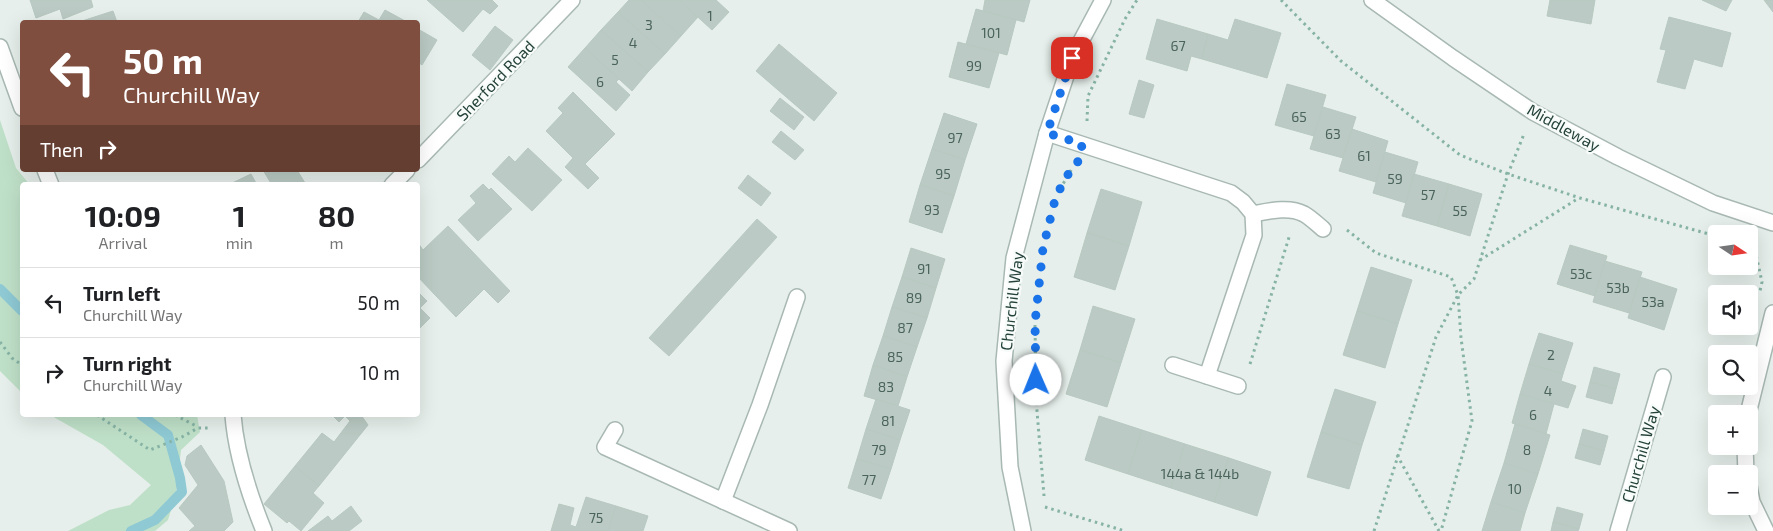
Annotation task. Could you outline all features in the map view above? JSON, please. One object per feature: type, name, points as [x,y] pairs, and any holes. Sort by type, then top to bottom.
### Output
[{"type":"street","name":"Sherford Road","points":[[420,158],[572,0]]},
{"type":"street","name":"Churchill Way","points":[[1023,531],[1010,467],[1004,361],[1014,258],[1047,133],[1072,58],[1103,0]]},
{"type":"street","name":"Middleway","points":[[1372,0],[1533,112],[1618,157],[1713,202],[1773,223]]},
{"type":"street","points":[[0,46],[20,102]]},
{"type":"street","points":[[1047,133],[1231,193],[1243,202],[1253,214],[1254,235],[1207,376]]},
{"type":"street","points":[[395,182],[405,172]]},
{"type":"street","points":[[1253,214],[1272,210],[1288,210],[1303,214],[1323,229]]},
{"type":"street","points":[[723,501],[760,405],[797,297]]},
{"type":"street","points":[[1750,405],[1773,314]]},
{"type":"street","points":[[1173,365],[1238,386]]},
{"type":"street","name":"Churchill Way","points":[[1618,531],[1663,378]]},
{"type":"street","points":[[233,417],[234,430],[248,491],[264,531]]},
{"type":"street","points":[[615,430],[605,447],[789,531]]},
{"type":"street","points":[[1758,514],[1766,531]]},
{"type":"path","points":[[1056,196],[1070,171],[1080,159],[1087,126],[1088,96],[1125,19],[1137,0]]},
{"type":"path","points":[[1281,0],[1341,61],[1460,154],[1508,174],[1580,198],[1708,234]]},
{"type":"path","points":[[1374,531],[1436,337],[1458,295],[1474,279],[1508,174],[1533,112]]},
{"type":"path","points":[[1480,260],[1580,198]]},
{"type":"path","points":[[1238,386],[1245,380],[1297,212]]},
{"type":"path","points":[[1341,225],[1376,253],[1451,277],[1458,295],[1460,338],[1472,421],[1440,531]]},
{"type":"path","points":[[1035,323],[1036,399],[1044,497]]},
{"type":"path","points":[[0,342],[12,358],[20,364]]},
{"type":"path","points":[[100,417],[150,450],[182,437]]},
{"type":"path","points":[[179,417],[198,428]]},
{"type":"path","points":[[1397,455],[1440,531]]},
{"type":"path","points":[[1046,515],[1045,507],[1125,531]]},
{"type":"green space","points":[[0,120],[16,168],[28,182],[20,182],[20,391],[0,371]]},
{"type":"green space","points":[[54,417],[197,417],[200,432],[181,450],[176,494],[168,520],[155,531],[68,531],[109,510],[130,505],[151,485],[103,445]]},
{"type":"building","points":[[30,0],[91,0],[93,7],[63,19],[60,9],[36,18]]},
{"type":"building","points":[[427,0],[492,0],[498,6],[490,14],[483,9],[463,32]]},
{"type":"building","points":[[629,0],[641,0],[681,36],[665,54],[618,12]]},
{"type":"building","points":[[641,0],[679,0],[698,17],[681,36]]},
{"type":"building","points":[[679,0],[716,0],[729,12],[712,30]]},
{"type":"building","points":[[985,0],[1030,0],[1024,22],[983,11]]},
{"type":"building","points":[[1550,0],[1595,0],[1591,24],[1547,16]]},
{"type":"building","points":[[1702,0],[1732,0],[1726,11]]},
{"type":"building","points":[[1764,0],[1773,0],[1773,12]]},
{"type":"building","points":[[976,9],[1016,20],[1007,55],[966,44]]},
{"type":"building","points":[[385,10],[403,20],[379,20]]},
{"type":"building","points":[[113,11],[116,20],[85,20]]},
{"type":"building","points":[[364,12],[379,20],[359,20]]},
{"type":"building","points":[[618,12],[665,54],[648,72],[601,30]]},
{"type":"building","points":[[1669,17],[1731,33],[1722,67],[1694,59],[1685,89],[1657,82],[1666,50],[1660,49]]},
{"type":"building","points":[[1157,19],[1208,34],[1202,59],[1191,56],[1187,71],[1146,59]]},
{"type":"building","points":[[1235,19],[1281,33],[1267,78],[1202,59],[1208,34],[1228,40]]},
{"type":"building","points":[[495,26],[513,40],[490,70],[472,55]]},
{"type":"building","points":[[420,30],[437,40],[422,65],[420,64]]},
{"type":"building","points":[[601,30],[648,72],[632,91],[585,48]]},
{"type":"building","points":[[958,42],[999,53],[989,88],[949,77]]},
{"type":"building","points":[[779,44],[837,93],[814,121],[756,71]]},
{"type":"building","points":[[585,48],[619,79],[616,82],[630,95],[616,111],[568,67]]},
{"type":"building","points":[[1139,80],[1154,85],[1144,118],[1129,114]]},
{"type":"building","points":[[1287,84],[1326,95],[1314,136],[1275,125]]},
{"type":"building","points":[[573,92],[615,134],[585,164],[599,178],[588,189],[565,167],[573,158],[546,131],[563,113],[558,108]]},
{"type":"building","points":[[780,98],[804,117],[794,130],[770,111]]},
{"type":"building","points":[[1323,107],[1356,117],[1343,158],[1310,149]]},
{"type":"building","points":[[944,113],[977,124],[965,160],[932,149]]},
{"type":"building","points":[[1352,129],[1388,141],[1376,182],[1339,171]]},
{"type":"building","points":[[781,131],[804,150],[795,160],[772,142]]},
{"type":"building","points":[[528,148],[562,180],[532,211],[492,174],[509,156],[515,162]]},
{"type":"building","points":[[932,149],[965,160],[954,196],[920,185]]},
{"type":"building","points":[[1385,152],[1418,162],[1406,203],[1373,193]]},
{"type":"building","points":[[264,172],[298,172],[304,182],[270,182]]},
{"type":"building","points":[[251,174],[255,182],[234,182]]},
{"type":"building","points":[[1414,174],[1449,184],[1437,226],[1402,216]]},
{"type":"building","points":[[748,175],[771,193],[761,206],[738,188]]},
{"type":"building","points":[[483,184],[489,190],[491,188],[512,209],[478,241],[458,220],[476,203],[470,196]]},
{"type":"building","points":[[1449,184],[1482,194],[1470,236],[1437,226]]},
{"type":"building","points":[[920,185],[954,196],[942,233],[909,222]]},
{"type":"building","points":[[1101,189],[1142,202],[1129,246],[1087,233]]},
{"type":"building","points":[[757,219],[777,237],[669,356],[649,338]]},
{"type":"building","points":[[448,226],[510,291],[498,303],[484,289],[456,317],[420,279],[420,246],[423,250]]},
{"type":"building","points":[[1087,233],[1129,246],[1115,290],[1074,277]]},
{"type":"building","points":[[1570,245],[1607,256],[1595,296],[1557,284]]},
{"type":"building","points":[[911,248],[945,259],[936,288],[902,277]]},
{"type":"building","points":[[1605,261],[1642,272],[1629,313],[1593,302]]},
{"type":"building","points":[[1371,267],[1412,280],[1398,324],[1357,311]]},
{"type":"building","points":[[902,277],[936,288],[927,318],[892,307]]},
{"type":"building","points":[[1640,277],[1677,289],[1664,330],[1628,318]]},
{"type":"building","points":[[420,294],[427,301],[420,308]]},
{"type":"building","points":[[1093,306],[1135,319],[1121,363],[1080,350]]},
{"type":"building","points":[[892,307],[927,318],[917,347],[883,336]]},
{"type":"building","points":[[420,308],[430,318],[420,328]]},
{"type":"building","points":[[1357,311],[1398,324],[1385,368],[1343,355]]},
{"type":"building","points":[[1539,333],[1573,343],[1563,374],[1529,364]]},
{"type":"building","points":[[883,336],[917,347],[907,377],[873,365]]},
{"type":"building","points":[[1080,350],[1121,363],[1107,407],[1066,394]]},
{"type":"building","points":[[1529,364],[1563,374],[1561,381],[1576,386],[1568,408],[1520,394]]},
{"type":"building","points":[[873,365],[907,377],[898,406],[864,396]]},
{"type":"building","points":[[1594,367],[1620,374],[1616,389],[1590,382]]},
{"type":"building","points":[[1590,382],[1616,389],[1612,404],[1586,397]]},
{"type":"building","points":[[1335,389],[1376,402],[1362,445],[1321,432]]},
{"type":"building","points":[[1520,394],[1554,404],[1546,434],[1512,423]]},
{"type":"building","points":[[876,399],[910,410],[900,440],[866,429]]},
{"type":"building","points":[[1099,416],[1142,430],[1128,474],[1085,460]]},
{"type":"building","points":[[334,417],[344,417],[339,422]]},
{"type":"building","points":[[346,417],[355,417],[350,421]]},
{"type":"building","points":[[355,417],[362,417],[368,425],[319,486],[295,466],[322,433],[334,442]]},
{"type":"building","points":[[1515,424],[1550,435],[1538,474],[1504,463]]},
{"type":"building","points":[[866,429],[900,440],[891,469],[857,459]]},
{"type":"building","points":[[1583,429],[1608,436],[1604,451],[1579,444]]},
{"type":"building","points":[[1142,430],[1185,444],[1171,488],[1128,474]]},
{"type":"building","points":[[1321,432],[1362,445],[1349,489],[1307,477]]},
{"type":"building","points":[[1185,444],[1229,458],[1214,502],[1171,488]]},
{"type":"building","points":[[1579,444],[1604,451],[1600,465],[1575,458]]},
{"type":"building","points":[[201,445],[224,481],[233,522],[224,531],[189,531],[195,526],[179,508],[198,485],[185,465],[187,456]]},
{"type":"building","points":[[1229,458],[1271,472],[1257,516],[1214,502]]},
{"type":"building","points":[[857,459],[891,469],[881,499],[848,488]]},
{"type":"building","points":[[1504,463],[1538,474],[1525,513],[1491,502]]},
{"type":"building","points":[[295,466],[319,486],[313,493],[324,503],[301,531],[289,521],[287,523],[264,504]]},
{"type":"building","points":[[586,497],[616,506],[608,531],[551,531],[559,504],[574,508],[570,525],[576,527]]},
{"type":"building","points":[[1491,502],[1525,513],[1520,531],[1482,531]]},
{"type":"building","points":[[351,506],[362,521],[349,531],[308,531],[328,516],[332,521]]},
{"type":"building","points":[[616,506],[648,516],[643,531],[608,531]]},
{"type":"building","points":[[1557,507],[1583,514],[1579,529],[1553,522]]},
{"type":"building","points":[[1553,522],[1579,529],[1578,531],[1551,531]]},
{"type":"waterway","points":[[0,289],[20,309]]},
{"type":"waterway","points":[[131,531],[155,520],[182,492],[168,435],[144,417]]},
{"type":"route","points":[[1036,380],[1035,323],[1043,248],[1056,196],[1070,171],[1080,159],[1082,144],[1047,133],[1072,58]]}]
